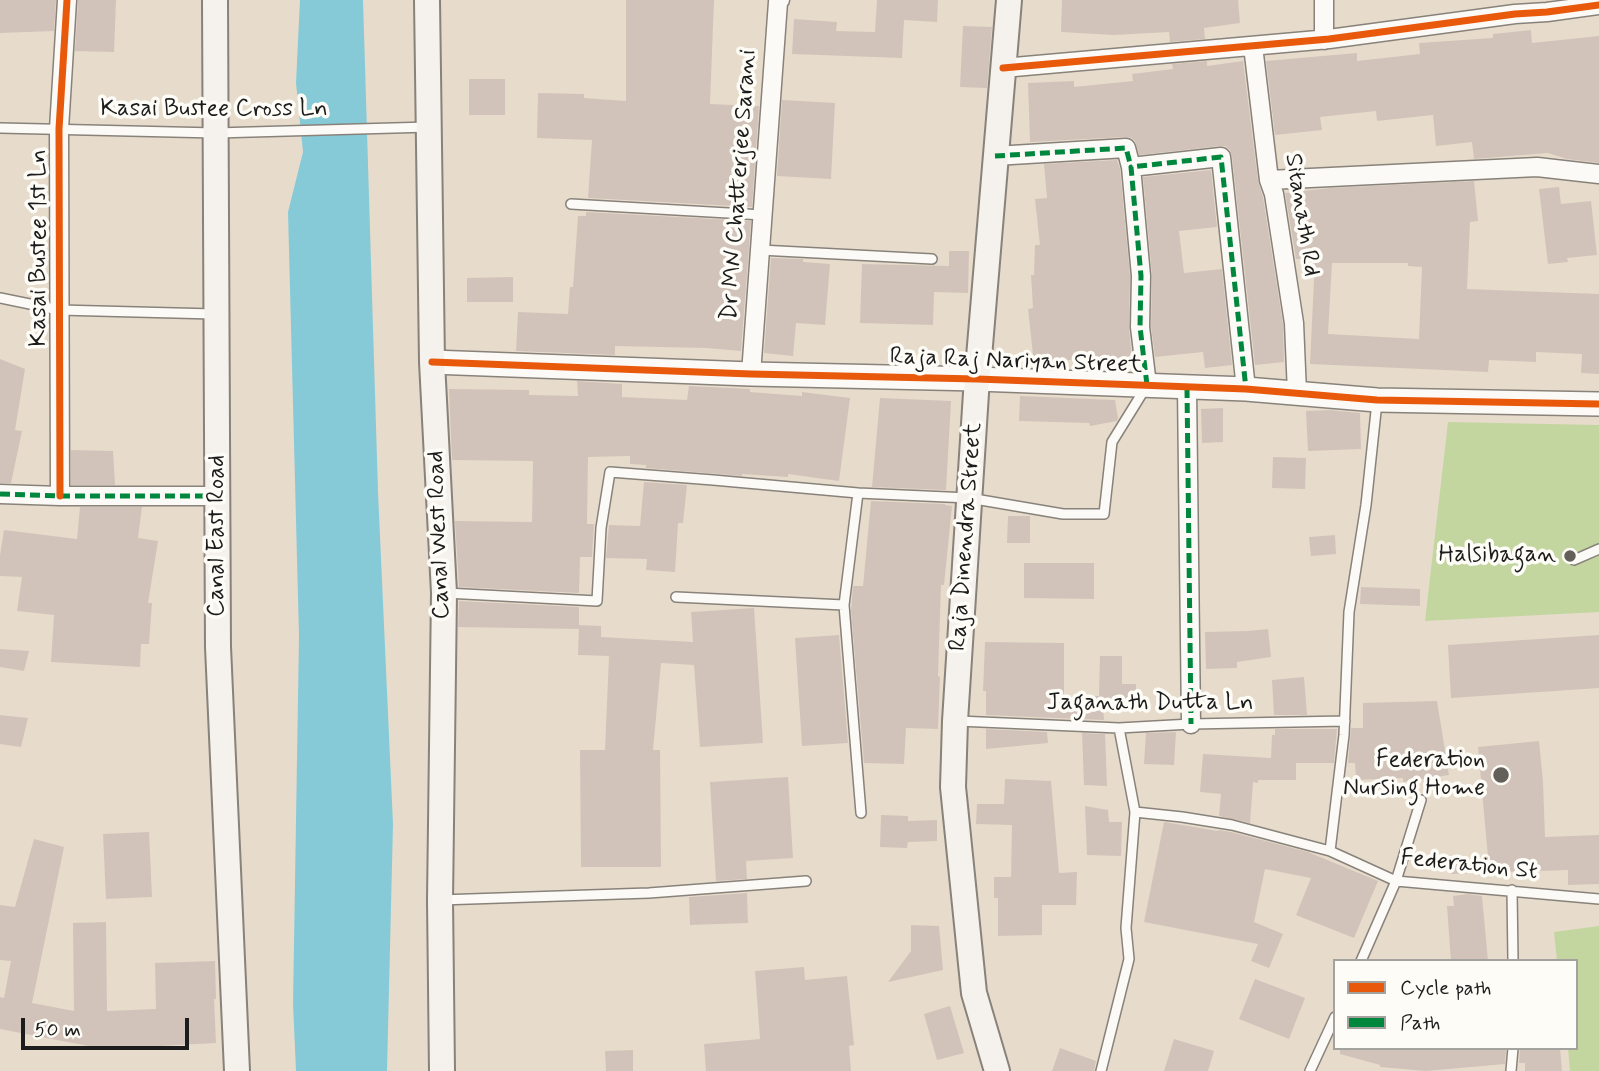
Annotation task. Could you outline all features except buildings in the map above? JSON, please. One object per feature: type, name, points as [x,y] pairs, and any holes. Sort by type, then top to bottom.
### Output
[{"type":"main road","name":"Canal East Road","points":[[215,0],[218,647],[237,1071]]},
{"type":"main road","name":"Canal West Road","points":[[427,0],[432,362],[444,593],[440,900],[442,1071]]},
{"type":"main road","name":"Raja Dinendra Street","points":[[997,1071],[974,993],[953,787],[977,379],[1009,0]]},
{"type":"street","name":"Kasai Bustee 1st Ln","points":[[60,496],[59,129],[67,0]]},
{"type":"street","name":"Dr MN Chatterjee Sarani","points":[[751,374],[780,0]]},
{"type":"street","points":[[1324,0],[1324,40]]},
{"type":"street","points":[[1003,68],[1324,40],[1515,14],[1546,6],[1599,5]]},
{"type":"street","name":"Sitanath Rd","points":[[1253,46],[1269,180],[1274,194],[1294,323],[1297,393]]},
{"type":"street","points":[[995,156],[1126,148],[1141,276],[1140,327],[1147,385]]},
{"type":"street","points":[[1130,167],[1221,157],[1246,389]]},
{"type":"street","points":[[1269,180],[1537,167],[1599,174]]},
{"type":"street","name":"Raja Raj Nariyan Street","points":[[432,362],[1147,385],[1246,389],[1377,400],[1599,404]]},
{"type":"street","points":[[1187,388],[1191,724]]},
{"type":"street","points":[[0,494],[218,496]]},
{"type":"lane","name":"Kasai Bustee Cross Ln","points":[[0,128],[216,133],[429,127]]},
{"type":"lane","points":[[571,204],[763,215]]},
{"type":"lane","points":[[760,250],[932,260]]},
{"type":"lane","points":[[0,298],[60,310],[217,314]]},
{"type":"lane","points":[[444,593],[597,601],[601,528],[610,472],[858,493],[969,498],[1063,514],[1104,514],[1112,442],[1147,385]]},
{"type":"lane","points":[[1330,850],[1345,721],[1349,612],[1366,505],[1377,400]]},
{"type":"lane","points":[[858,493],[844,605],[861,813]]},
{"type":"lane","points":[[1574,560],[1599,549]]},
{"type":"lane","points":[[676,597],[844,605]]},
{"type":"lane","name":"Jaganath Dutta Ln","points":[[955,721],[1119,728],[1345,721]]},
{"type":"lane","points":[[1101,1071],[1129,959],[1126,928],[1135,812],[1119,728]]},
{"type":"lane","points":[[1362,959],[1396,881],[1421,800]]},
{"type":"lane","name":"Federation St","points":[[1135,812],[1232,825],[1330,850],[1396,881],[1599,899]]},
{"type":"lane","points":[[440,900],[649,893],[806,881]]},
{"type":"lane","points":[[1512,890],[1513,959]]},
{"type":"lane","points":[[1310,1071],[1333,1021]]},
{"type":"lane","points":[[1511,1071],[1513,1050]]},
{"type":"green space","points":[[1448,422],[1599,425],[1599,612],[1425,621]]},
{"type":"green space","points":[[1599,926],[1599,1071],[1570,1071],[1568,1050],[1578,1050],[1578,959],[1557,959],[1554,932]]},
{"type":"water","points":[[300,0],[363,0],[378,492],[393,824],[387,1071],[296,1071],[293,1004],[299,636],[288,212],[303,152],[296,83]]},
{"type":"marked path","points":[[995,156],[1126,148],[1131,167]]},
{"type":"marked path","points":[[1147,385],[1140,327],[1141,276],[1131,167],[1221,157],[1246,389]]},
{"type":"marked path","points":[[1187,388],[1191,724]]},
{"type":"marked path","points":[[0,494],[218,496]]},
{"type":"cycle path","points":[[60,496],[59,129],[67,0]]},
{"type":"cycle path","points":[[1003,68],[1329,39],[1599,5]]},
{"type":"cycle path","points":[[432,362],[1246,389],[1377,400],[1599,404]]},
{"type":"place","name":"Halsibagan","points":[[1570,556]]},
{"type":"place","name":"Federation Nursing Home","points":[[1501,775]]}]
